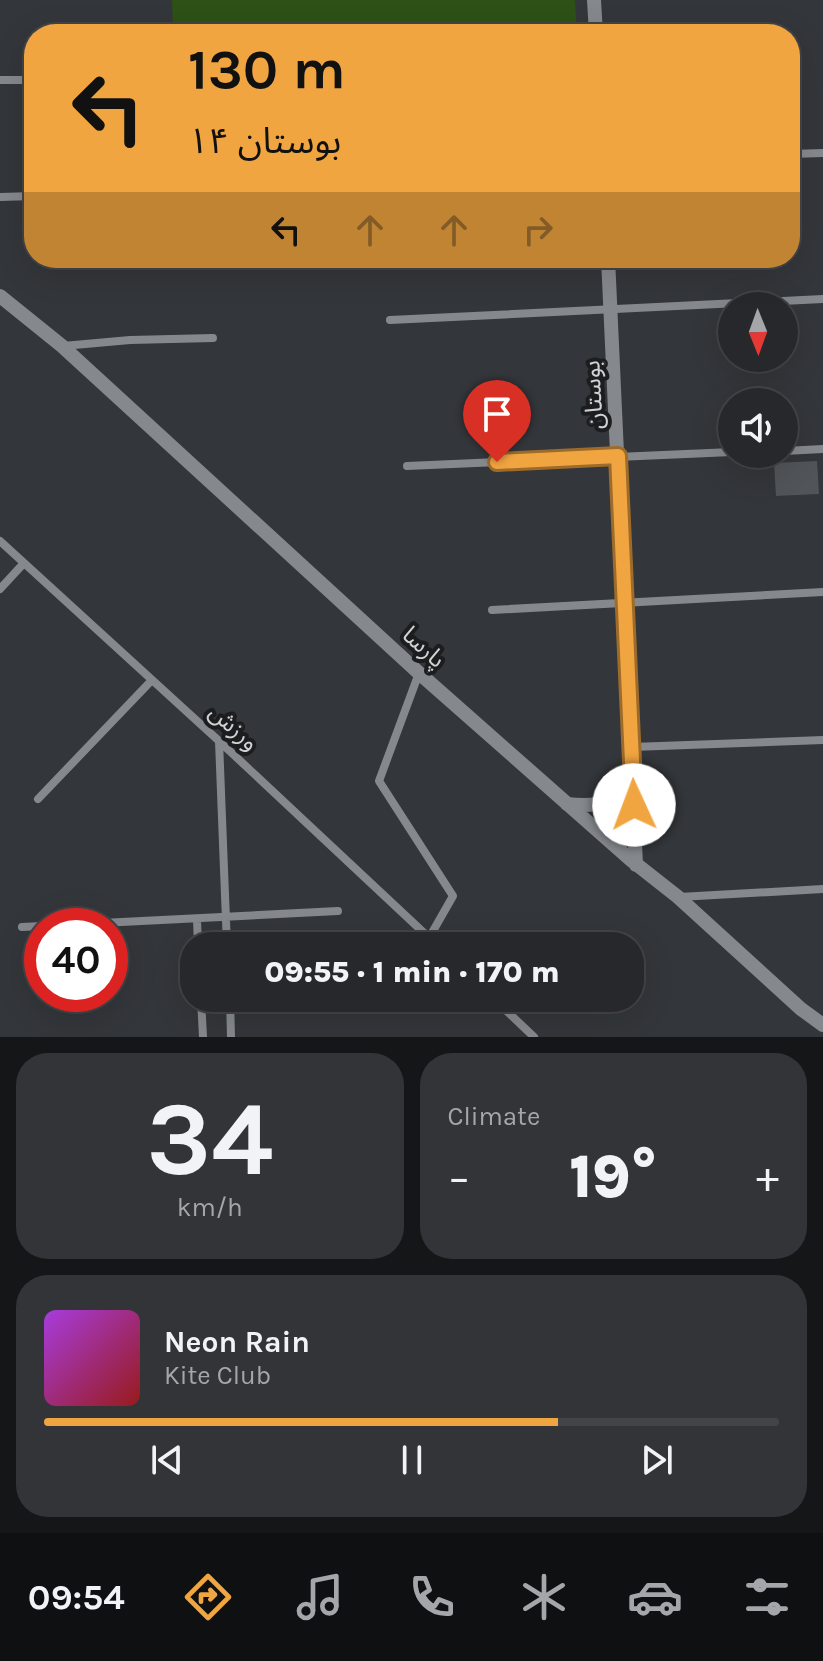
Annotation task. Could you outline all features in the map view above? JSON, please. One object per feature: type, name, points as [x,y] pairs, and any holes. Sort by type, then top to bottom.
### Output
[{"type":"street","points":[[594,0],[595,24]]},
{"type":"street","points":[[0,80],[24,80]]},
{"type":"street","points":[[800,154],[823,153]]},
{"type":"street","points":[[0,197],[24,196]]},
{"type":"street","name":"بوستان","points":[[608,268],[636,865]]},
{"type":"street","name":"پارسا","points":[[0,296],[62,346],[419,673],[823,1025]]},
{"type":"street","points":[[390,320],[823,299]]},
{"type":"street","points":[[62,346],[213,338]]},
{"type":"street","points":[[798,450],[823,449]]},
{"type":"street","points":[[407,466],[718,452]]},
{"type":"street","name":"ورزش","points":[[0,541],[423,932]]},
{"type":"street","points":[[0,589],[24,563]]},
{"type":"street","points":[[492,610],[823,592]]},
{"type":"street","points":[[419,673],[379,781],[453,896],[432,932]]},
{"type":"street","points":[[38,799],[152,680]]},
{"type":"street","points":[[632,747],[823,740]]},
{"type":"street","points":[[219,741],[226,932]]},
{"type":"street","points":[[567,804],[593,806],[610,801],[622,795],[633,775]]},
{"type":"street","points":[[678,897],[823,889]]},
{"type":"street","points":[[22,927],[338,911]]},
{"type":"street","points":[[197,919],[197,932]]},
{"type":"street","points":[[202,1012],[203,1037]]},
{"type":"street","points":[[230,1012],[231,1037]]},
{"type":"street","points":[[508,1012],[534,1037]]},
{"type":"green space","points":[[172,0],[575,0],[576,24],[173,24]]},
{"type":"building","points":[[817,461],[819,494],[776,496],[774,468],[798,468],[798,462]]},
{"type":"route","points":[[497,462],[618,456],[634,805]]}]
